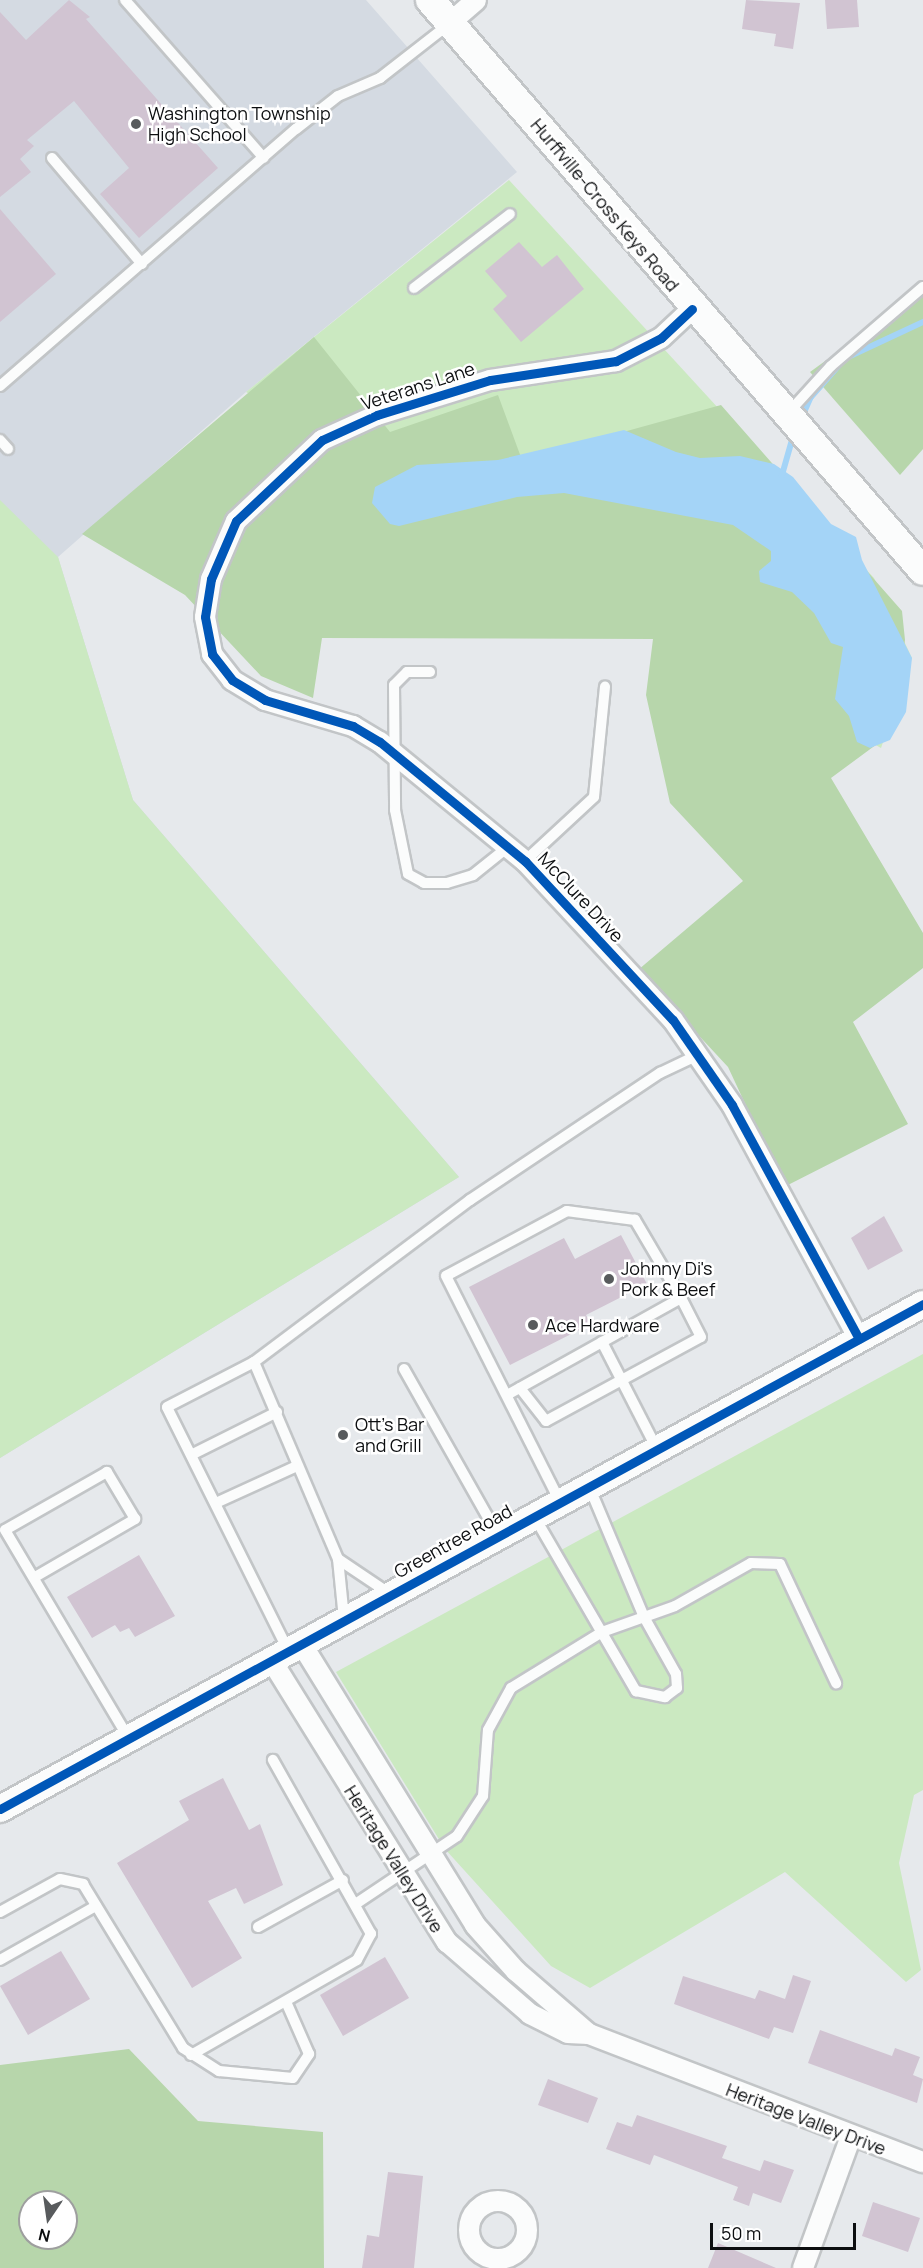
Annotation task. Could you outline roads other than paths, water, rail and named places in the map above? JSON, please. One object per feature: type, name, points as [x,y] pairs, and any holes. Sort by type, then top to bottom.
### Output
[{"type":"main road","name":"Hurffville-Cross Keys Road","points":[[430,0],[692,309],[923,571]]},
{"type":"street","points":[[451,22],[476,0]]},
{"type":"street","name":"Veterans Lane","points":[[210,579],[236,521],[322,440],[377,415],[490,380],[616,361],[661,338],[692,309]]},
{"type":"street","name":"McClure Drive","points":[[210,579],[204,605],[212,654],[232,680],[266,700],[353,726],[391,751],[525,861],[700,1054],[859,1339]]},
{"type":"street","name":"Greentree Road","points":[[0,1809],[286,1650],[923,1304]]},
{"type":"street","name":"Heritage Valley Drive","points":[[286,1650],[501,1956],[590,2034]]},
{"type":"street","name":"Heritage Valley Drive","points":[[286,1650],[401,1874],[447,1942],[493,1987],[546,2023],[590,2034],[923,2162]]},
{"type":"street","points":[[803,2268],[851,2136]]},
{"type":"lane","points":[[125,0],[264,158]]},
{"type":"lane","points":[[0,386],[304,123],[338,96],[380,78],[451,22]]},
{"type":"lane","points":[[52,158],[142,264]]},
{"type":"lane","points":[[414,288],[510,214]]},
{"type":"lane","points":[[794,423],[831,366],[923,287]]},
{"type":"lane","points":[[0,440],[9,449]]},
{"type":"lane","points":[[430,672],[398,677],[391,751],[399,845],[408,874],[424,883],[447,883],[473,876],[508,847]]},
{"type":"lane","points":[[525,861],[594,797],[605,687]]},
{"type":"lane","points":[[286,1650],[218,1502],[167,1407],[254,1362],[470,1200],[660,1073],[700,1054]]},
{"type":"lane","points":[[520,1388],[546,1420],[701,1337],[636,1220],[567,1211],[446,1276],[560,1502]]},
{"type":"lane","points":[[507,1395],[681,1299]]},
{"type":"lane","points":[[602,1342],[657,1449]]},
{"type":"lane","points":[[254,1362],[338,1559],[344,1620]]},
{"type":"lane","points":[[404,1369],[498,1536]]},
{"type":"lane","points":[[192,1455],[277,1412]]},
{"type":"lane","points":[[218,1502],[297,1466]]},
{"type":"lane","points":[[35,1577],[135,1519],[107,1472],[5,1530],[129,1737]]},
{"type":"lane","points":[[533,1516],[636,1691],[665,1697],[677,1688],[676,1674],[644,1617],[589,1486]]},
{"type":"lane","points":[[338,1559],[390,1594]]},
{"type":"lane","points":[[357,1903],[430,1856],[456,1836],[483,1796],[488,1730],[511,1688],[602,1632],[644,1617],[751,1563],[780,1564],[836,1683]]},
{"type":"lane","points":[[191,2055],[287,2004],[367,1948],[371,1934],[357,1903],[273,1760]]},
{"type":"lane","points":[[0,1912],[60,1879],[83,1884],[191,2055],[219,2071],[293,2078],[309,2054],[287,2004]]},
{"type":"lane","points":[[258,1927],[343,1880]]},
{"type":"lane","points":[[0,1960],[96,1905]]},
{"type":"water","points":[[624,430],[676,452],[700,458],[740,456],[774,464],[793,477],[831,524],[856,537],[862,560],[912,658],[906,712],[890,740],[870,748],[857,742],[849,716],[835,699],[843,647],[831,643],[814,613],[792,592],[760,582],[759,571],[771,561],[771,551],[733,525],[564,493],[517,497],[399,526],[390,524],[372,503],[375,487],[417,465],[498,460]]},
{"type":"waterway","points":[[848,357],[923,322]]},
{"type":"waterway","points":[[801,419],[811,397],[840,364]]},
{"type":"waterway","points":[[782,475],[794,433]]},
{"type":"place","name":"Washington Township High School","points":[[136,124]]},
{"type":"place","name":"Johnny Di's Pork & Beef","points":[[609,1279]]},
{"type":"place","name":"Ace Hardware","points":[[533,1325]]},
{"type":"place","name":"Ott's Bar and Grill","points":[[343,1435]]}]
